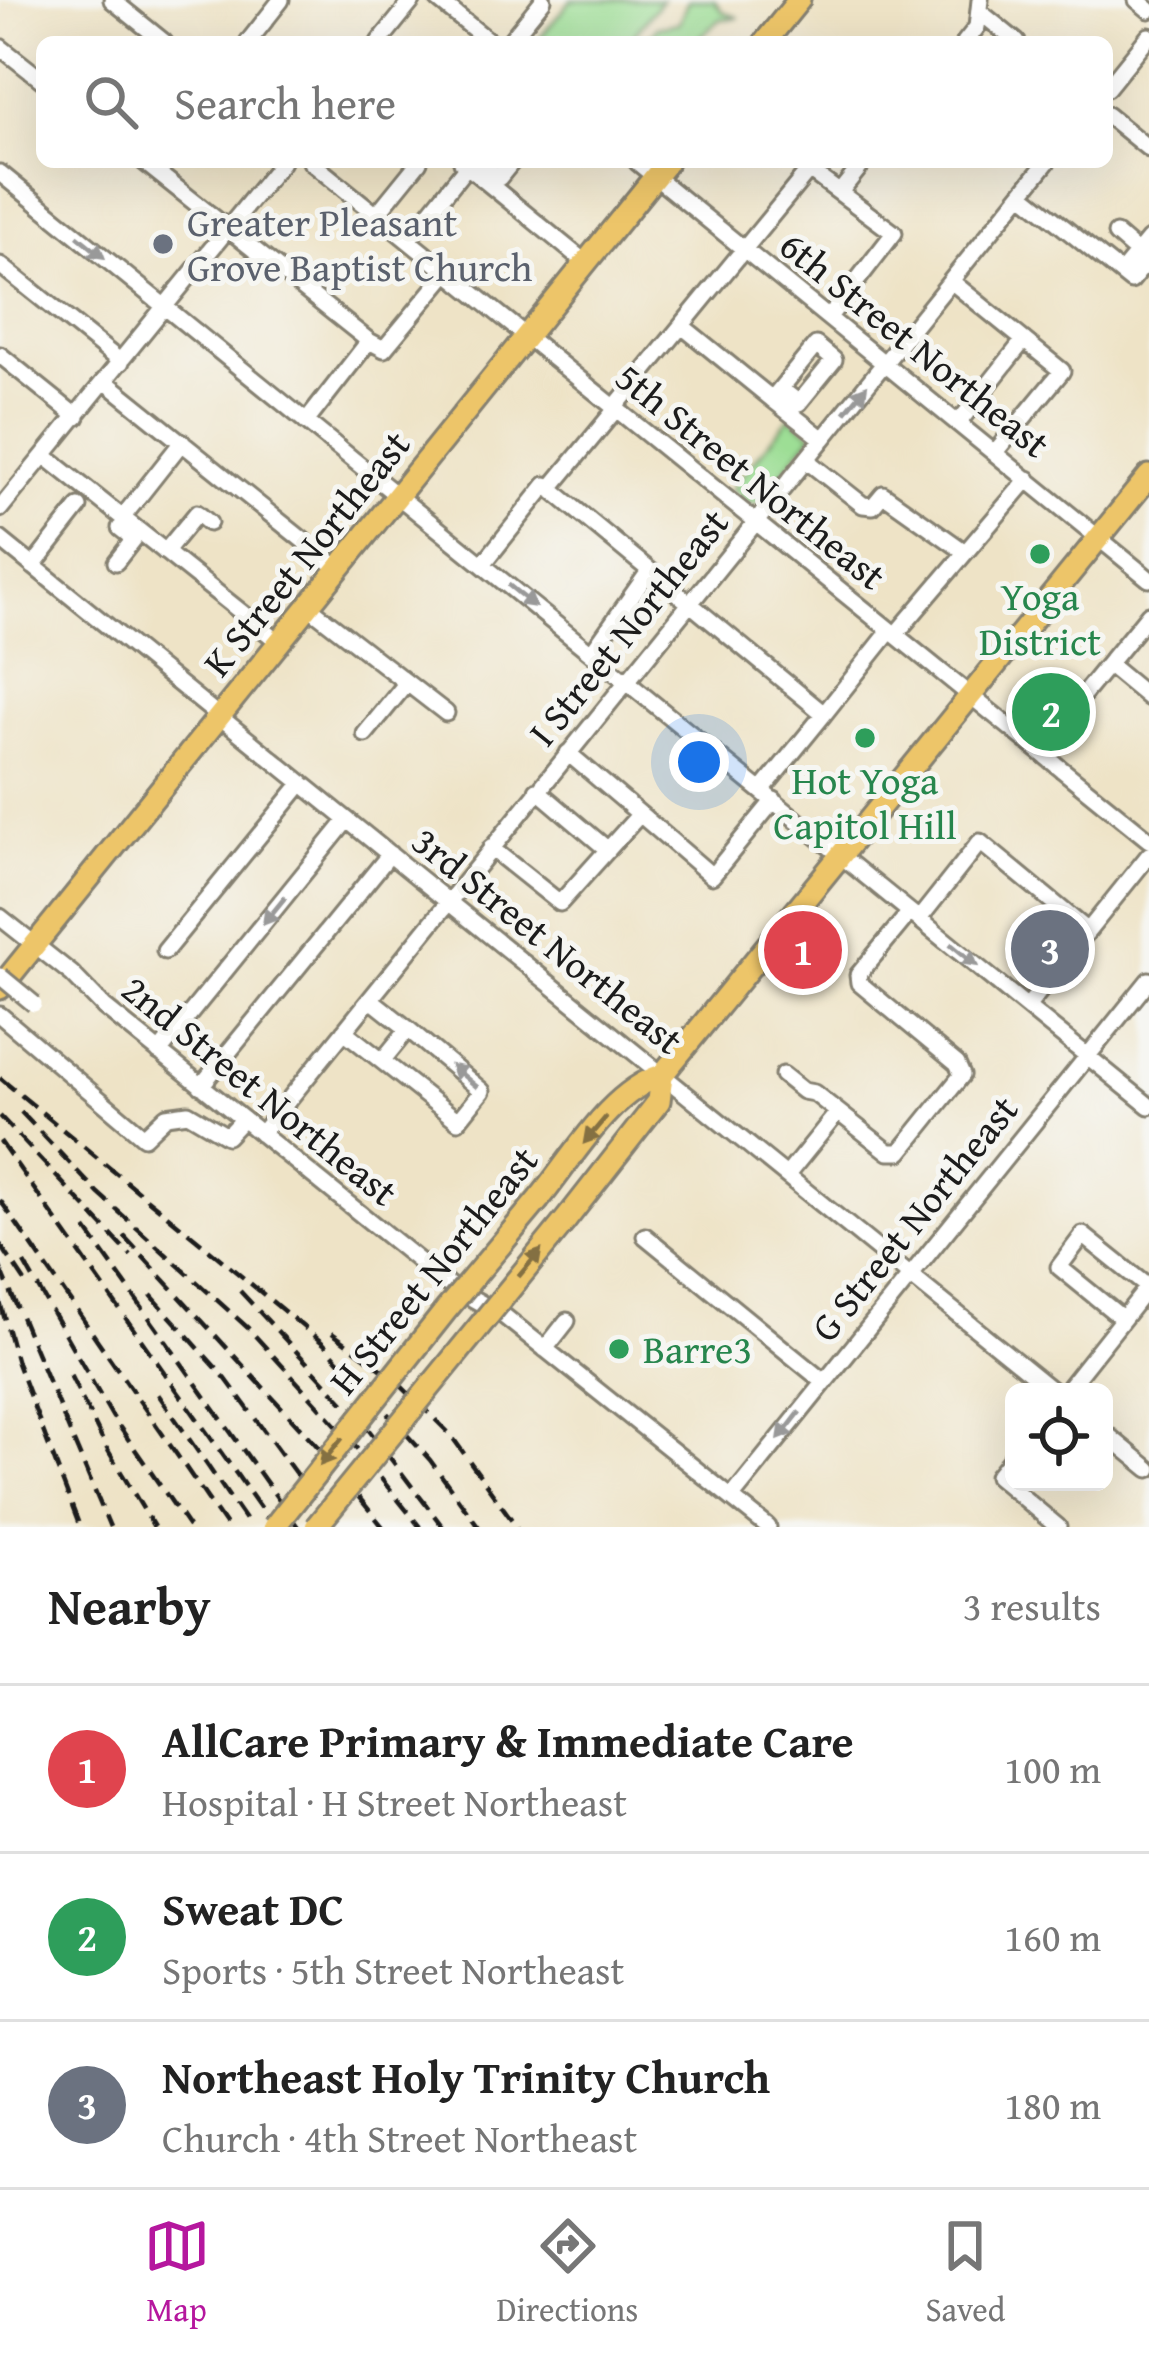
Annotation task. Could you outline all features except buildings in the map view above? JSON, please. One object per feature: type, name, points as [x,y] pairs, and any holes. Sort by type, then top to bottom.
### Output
[{"type":"main road","points":[[770,36],[799,0]]},
{"type":"main road","name":"K Street Northeast","points":[[0,988],[661,170]]},
{"type":"main road","name":"H Street Northeast","points":[[316,1527],[659,1101],[662,1076],[1149,476]]},
{"type":"main road","name":"H Street Northeast","points":[[274,1527],[617,1105],[638,1084],[662,1076]]},
{"type":"street","points":[[112,0],[157,36]]},
{"type":"street","points":[[384,36],[413,0]]},
{"type":"street","points":[[438,0],[483,36]]},
{"type":"street","points":[[514,36],[543,0]]},
{"type":"street","points":[[1137,0],[1149,10]]},
{"type":"street","points":[[253,36],[279,1]]},
{"type":"street","points":[[970,36],[977,27],[980,6]]},
{"type":"street","points":[[980,6],[1011,36]]},
{"type":"street","points":[[1113,81],[1149,36]]},
{"type":"street","points":[[0,46],[36,75]]},
{"type":"street","points":[[1113,121],[1149,149]]},
{"type":"street","points":[[150,168],[384,349],[448,272]]},
{"type":"street","points":[[0,509],[277,168]]},
{"type":"street","name":"5th Street Northeast","points":[[318,168],[1149,840]]},
{"type":"street","points":[[376,214],[414,168]]},
{"type":"street","points":[[408,240],[466,168]]},
{"type":"street","points":[[476,168],[586,263]]},
{"type":"street","points":[[480,168],[500,178],[508,168]]},
{"type":"street","points":[[840,191],[859,168]]},
{"type":"street","name":"I Street Northeast","points":[[260,1134],[1042,168]]},
{"type":"street","name":"6th Street Northeast","points":[[661,170],[744,248],[1149,579]]},
{"type":"street","points":[[550,489],[809,170],[893,233],[829,316]]},
{"type":"street","points":[[0,173],[1149,1106]]},
{"type":"street","points":[[1022,194],[1121,273],[1145,250],[1116,234]]},
{"type":"street","points":[[0,265],[122,362]]},
{"type":"street","points":[[951,281],[1062,371],[996,452]]},
{"type":"street","points":[[682,326],[776,394],[824,439]]},
{"type":"street","points":[[306,422],[369,340]]},
{"type":"street","points":[[958,422],[1024,340]]},
{"type":"street","points":[[1,358],[77,417]]},
{"type":"street","points":[[106,382],[340,570]]},
{"type":"street","points":[[122,518],[182,442]]},
{"type":"street","points":[[45,456],[280,643]]},
{"type":"street","points":[[806,460],[863,506],[873,506],[884,494],[965,552]]},
{"type":"street","points":[[65,472],[69,487],[134,539],[116,562]]},
{"type":"street","points":[[568,753],[712,876],[824,714],[973,548],[1028,479]]},
{"type":"street","points":[[483,564],[546,485],[824,714]]},
{"type":"street","points":[[33,566],[80,507]]},
{"type":"street","points":[[165,552],[197,513],[209,523]]},
{"type":"street","name":"3rd Street Northeast","points":[[0,539],[1043,1383]]},
{"type":"street","points":[[592,652],[645,577]]},
{"type":"street","points":[[309,607],[446,713]]},
{"type":"street","points":[[1038,751],[1149,614]]},
{"type":"street","points":[[1108,665],[1149,698]]},
{"type":"street","points":[[365,734],[405,685]]},
{"type":"street","points":[[165,951],[302,783]]},
{"type":"street","points":[[537,790],[608,850]]},
{"type":"street","points":[[491,848],[560,904],[640,814]]},
{"type":"street","points":[[160,1052],[347,820]]},
{"type":"street","points":[[783,1076],[889,1151],[900,1151],[962,1075],[958,1064],[859,983],[858,975],[980,842],[1088,931]]},
{"type":"street","points":[[201,1085],[390,854]]},
{"type":"street","points":[[1028,1007],[1149,855]]},
{"type":"street","name":"2nd Street Northeast","points":[[0,916],[450,1286],[504,1316],[768,1527]]},
{"type":"street","points":[[0,976],[34,1004]]},
{"type":"street","name":"G Street Northeast","points":[[732,1497],[1149,980]]},
{"type":"street","points":[[344,1031],[458,1121],[482,1091],[370,999]]},
{"type":"street","points":[[0,1015],[144,1137],[166,1116],[188,1113],[227,1136],[243,1119]]},
{"type":"street","points":[[382,1061],[408,1029]]},
{"type":"street","points":[[787,1175],[838,1112]]},
{"type":"street","points":[[1072,1383],[1149,1287],[1083,1235],[1059,1267],[1123,1319]]},
{"type":"street","points":[[645,1236],[824,1382]]},
{"type":"street","points":[[545,1349],[567,1322]]},
{"type":"street","points":[[1113,1439],[1149,1468]]},
{"type":"street","points":[[1014,1491],[1058,1527]]},
{"type":"green space","points":[[571,0],[662,0],[633,36],[541,36]]},
{"type":"green space","points":[[688,0],[714,0],[722,11],[739,18],[721,19],[701,36],[651,36],[657,27],[679,23]]},
{"type":"green space","points":[[790,417],[813,434],[758,503],[750,504],[731,489]]},
{"type":"railway","points":[[0,1078],[324,1344],[430,1460],[479,1527]]},
{"type":"railway","points":[[21,1112],[98,1193],[248,1328],[350,1440],[420,1527]]},
{"type":"railway","points":[[0,1116],[131,1256]]},
{"type":"railway","points":[[0,1141],[274,1527]]},
{"type":"railway","points":[[0,1200],[227,1527]]},
{"type":"railway","points":[[86,1229],[298,1527]]},
{"type":"railway","points":[[124,1236],[318,1447],[383,1527]]},
{"type":"railway","points":[[0,1244],[26,1283]]},
{"type":"railway","points":[[24,1263],[112,1416],[189,1527]]},
{"type":"railway","points":[[0,1267],[110,1527]]},
{"type":"railway","points":[[240,1291],[365,1425],[443,1527]]},
{"type":"railway","points":[[151,1295],[226,1379],[335,1527]]},
{"type":"railway","points":[[0,1302],[17,1363],[80,1527]]},
{"type":"railway","points":[[332,1333],[392,1377],[450,1434],[517,1527]]},
{"type":"railway","points":[[70,1375],[154,1527]]},
{"type":"railway","points":[[158,1394],[250,1527]]},
{"type":"place","name":"Greater Pleasant Grove Baptist Church","points":[[163,244]]},
{"type":"place","name":"Yoga District","points":[[1040,554]]},
{"type":"place","name":"Sweat DC","points":[[1051,712]]},
{"type":"place","name":"Hot Yoga Capitol Hill","points":[[865,738]]},
{"type":"place","name":"Northeast Holy Trinity Church","points":[[1050,949]]},
{"type":"place","name":"AllCare Primary & Immediate Care","points":[[803,950]]},
{"type":"place","name":"Barre3","points":[[619,1349]]}]
